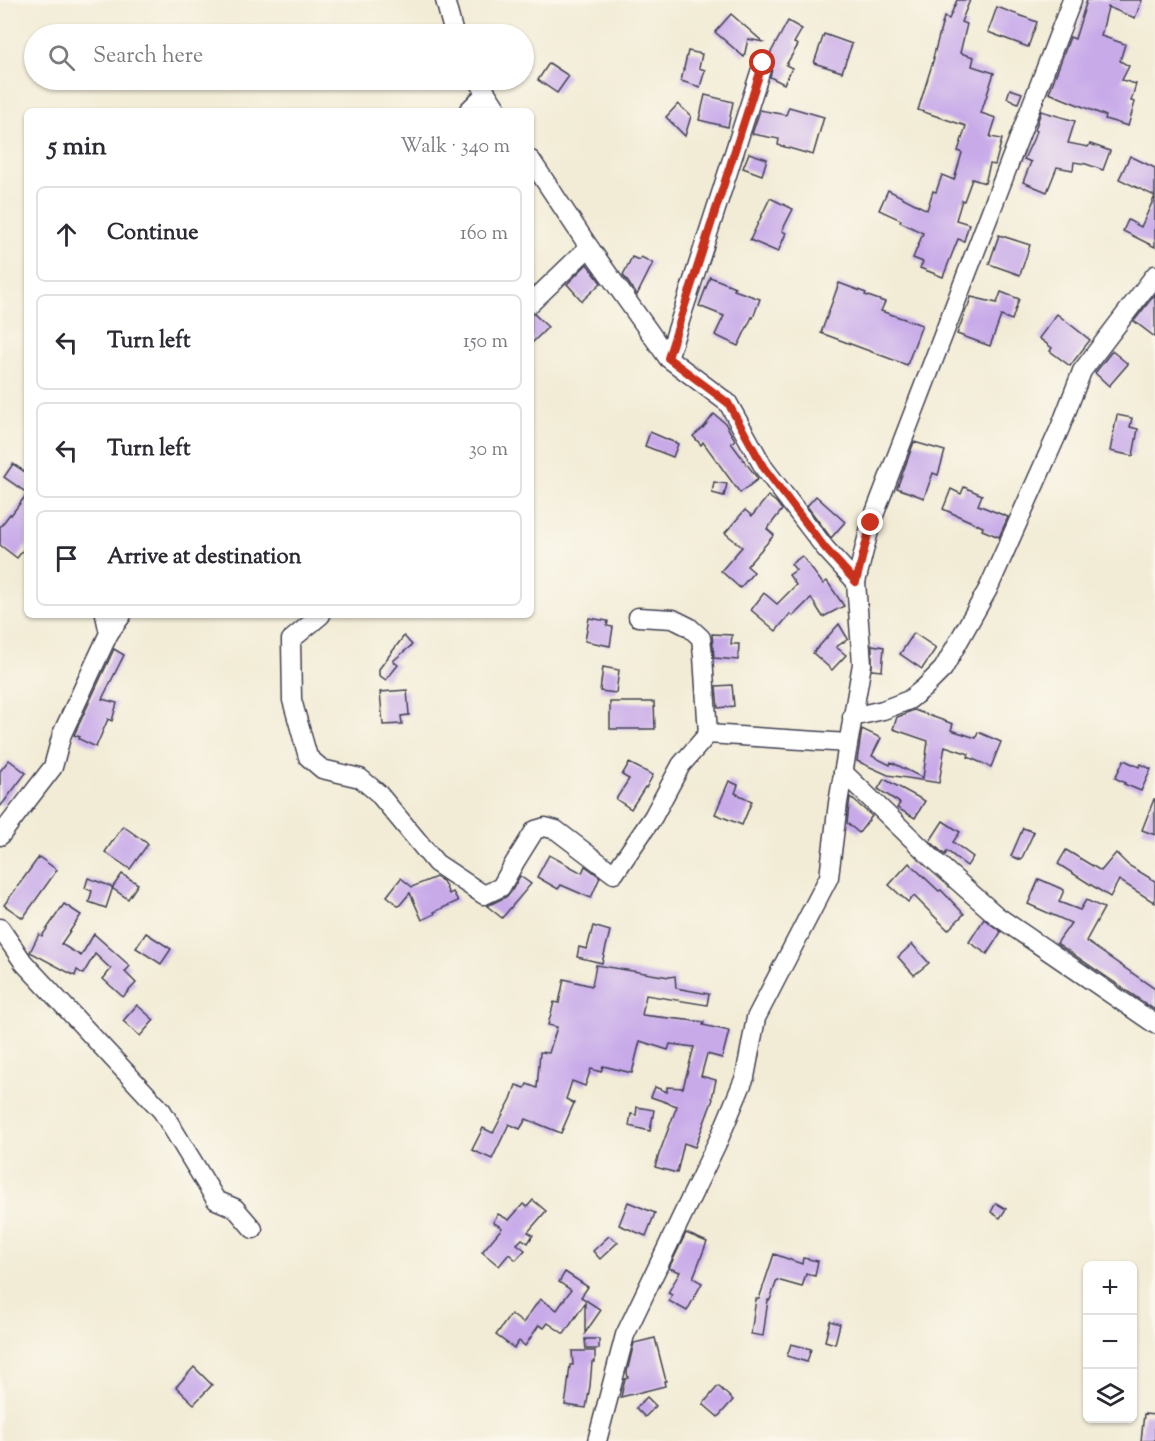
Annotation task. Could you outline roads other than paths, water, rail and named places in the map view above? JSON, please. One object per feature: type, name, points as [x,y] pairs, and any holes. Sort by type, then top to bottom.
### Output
[{"type":"street","points":[[444,0],[451,24]]},
{"type":"street","points":[[597,1441],[626,1335],[719,1139],[745,1077],[756,1018],[829,877],[843,772],[862,664],[856,582],[871,523],[1072,0]]},
{"type":"street","points":[[668,358],[763,63]]},
{"type":"street","points":[[470,108],[480,90]]},
{"type":"street","points":[[485,90],[496,108]]},
{"type":"street","points":[[534,164],[668,358],[728,403],[764,468],[825,548],[856,582]]},
{"type":"street","points":[[534,300],[589,247]]},
{"type":"street","points":[[852,717],[883,710],[909,700],[943,669],[988,589],[1060,428],[1082,371],[1155,275]]},
{"type":"street","points":[[317,618],[291,640],[292,700],[308,757],[322,769],[360,778],[378,793],[436,863],[484,895],[501,887],[535,830],[545,827],[555,830],[614,874],[653,817],[681,765],[708,734],[701,638],[689,627],[673,619],[638,617]]},
{"type":"street","points":[[0,836],[52,767],[62,734],[107,624]]},
{"type":"street","points":[[708,734],[848,743]]},
{"type":"street","points":[[843,772],[936,862],[997,916],[1155,1024]]},
{"type":"street","points":[[0,928],[24,963],[162,1111],[216,1200],[235,1208],[253,1229]]}]
